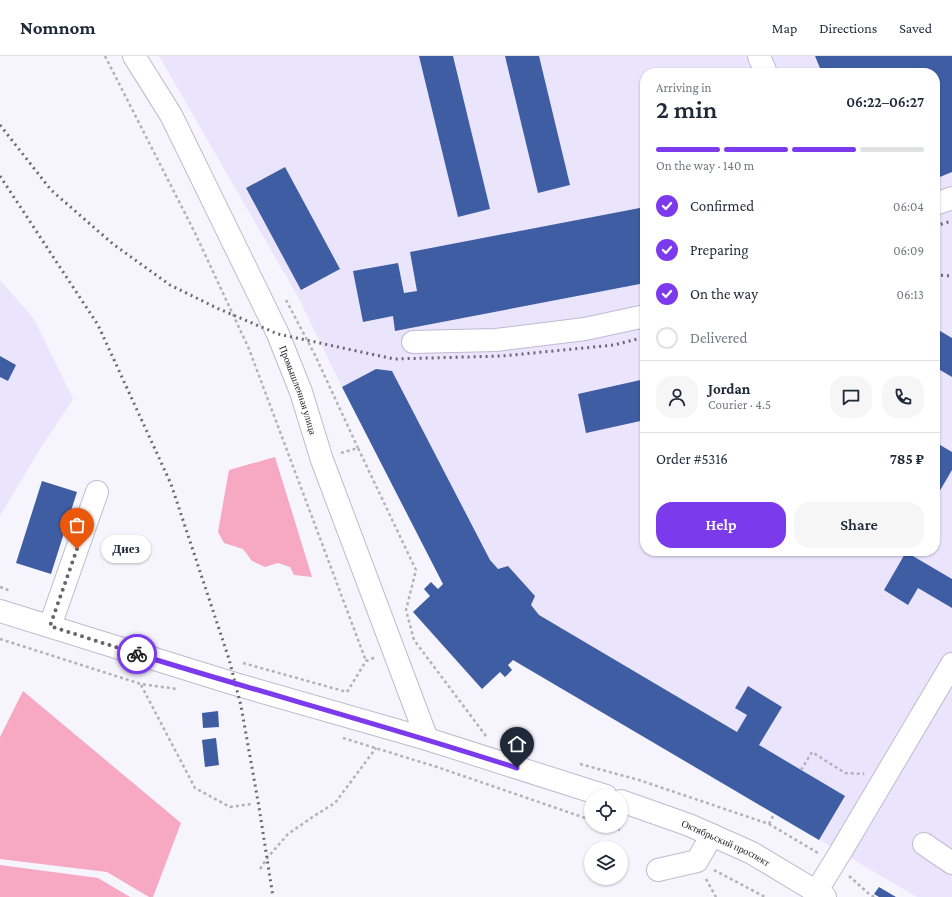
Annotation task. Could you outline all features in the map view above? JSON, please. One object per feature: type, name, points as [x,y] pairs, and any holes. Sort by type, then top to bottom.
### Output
[{"type":"main road","name":"Промышленная улица","points":[[134,56],[171,115],[278,334],[301,392],[322,460],[428,739]]},
{"type":"main road","points":[[759,56],[764,68]]},
{"type":"main road","points":[[940,202],[952,198]]},
{"type":"main road","points":[[413,342],[496,340],[585,329],[640,317]]},
{"type":"main road","points":[[50,626],[97,492]]},
{"type":"main road","points":[[0,611],[236,684],[428,739],[584,789]]},
{"type":"main road","points":[[820,894],[834,862],[946,686],[952,664]]},
{"type":"main road","name":"Октябрьский проспект","points":[[628,804],[712,835],[752,853],[820,894]]},
{"type":"main road","points":[[658,870],[697,861],[712,835]]},
{"type":"main road","points":[[924,844],[952,863]]},
{"type":"path","points":[[105,56],[191,226],[250,348],[366,661],[347,692],[237,661]]},
{"type":"path","points":[[322,460],[358,448],[416,570],[406,610],[414,640],[485,735],[492,740]]},
{"type":"path","points":[[0,587],[14,592]]},
{"type":"path","points":[[0,639],[141,684],[182,690]]},
{"type":"path","points":[[141,684],[195,788],[230,807],[251,804]]},
{"type":"path","points":[[338,736],[437,767],[584,818]]},
{"type":"path","points":[[260,869],[268,857],[288,834],[336,803],[376,748]]},
{"type":"path","points":[[801,770],[812,752],[845,773],[863,774],[867,767]]},
{"type":"path","points":[[573,763],[640,780],[769,824],[834,862],[874,897]]},
{"type":"path","points":[[769,824],[774,814]]},
{"type":"path","points":[[697,861],[765,897]]},
{"type":"shaded area","points":[[159,56],[952,56],[952,897],[917,897],[513,660],[443,584],[342,387],[297,295]]},
{"type":"shaded area","points":[[0,280],[34,319],[73,399],[40,449],[0,516]]},
{"type":"shaded area","points":[[275,457],[312,577],[294,575],[290,567],[278,563],[265,567],[252,561],[243,549],[224,543],[218,532],[229,470]]},
{"type":"shaded area","points":[[23,691],[181,823],[153,897],[149,897],[107,872],[0,859],[0,737]]},
{"type":"shaded area","points":[[0,865],[98,878],[130,897],[0,897]]},
{"type":"building","points":[[419,56],[453,56],[490,209],[458,217]]},
{"type":"building","points":[[505,56],[539,56],[570,185],[538,193]]},
{"type":"building","points":[[815,56],[952,56],[952,172],[940,177],[940,68],[820,68]]},
{"type":"building","points":[[285,167],[340,269],[301,290],[246,188]]},
{"type":"building","points":[[640,208],[640,284],[395,331],[393,316],[363,322],[353,271],[398,263],[404,293],[417,291],[410,252]]},
{"type":"building","points":[[940,331],[952,338],[952,377],[940,370]]},
{"type":"building","points":[[0,356],[16,365],[8,381],[0,377]]},
{"type":"building","points":[[376,369],[392,371],[490,560],[498,569],[508,566],[535,596],[531,605],[539,615],[737,732],[747,715],[735,708],[748,686],[782,707],[759,745],[845,796],[819,840],[513,660],[508,665],[512,670],[505,677],[500,672],[482,689],[413,612],[430,596],[424,589],[431,582],[438,589],[443,584],[342,387]]},
{"type":"building","points":[[640,380],[640,421],[586,433],[578,394]]},
{"type":"building","points":[[940,445],[952,452],[952,470],[940,490]]},
{"type":"building","points":[[42,481],[77,492],[51,574],[16,563]]},
{"type":"building","points":[[904,556],[913,556],[952,579],[952,608],[918,588],[908,605],[884,590]]},
{"type":"building","points":[[218,711],[219,727],[203,728],[202,713]]},
{"type":"building","points":[[216,738],[219,765],[205,767],[202,740]]},
{"type":"building","points":[[879,887],[896,897],[879,897],[874,894]]},
{"type":"railway","points":[[0,125],[51,190],[113,244],[170,285],[219,309],[278,334],[394,359],[502,356],[614,345],[640,338]]},
{"type":"railway","points":[[0,176],[98,325],[171,484],[229,659],[241,706],[273,897]]},
{"type":"railway","points":[[940,225],[952,221]]},
{"type":"railway","points":[[940,275],[952,276]]},
{"type":"way so far","points":[[77,549],[50,626],[137,654]]},
{"type":"place","name":"Диез","points":[[77,549]]},
{"type":"route","points":[[137,654],[428,739],[517,768]]}]
